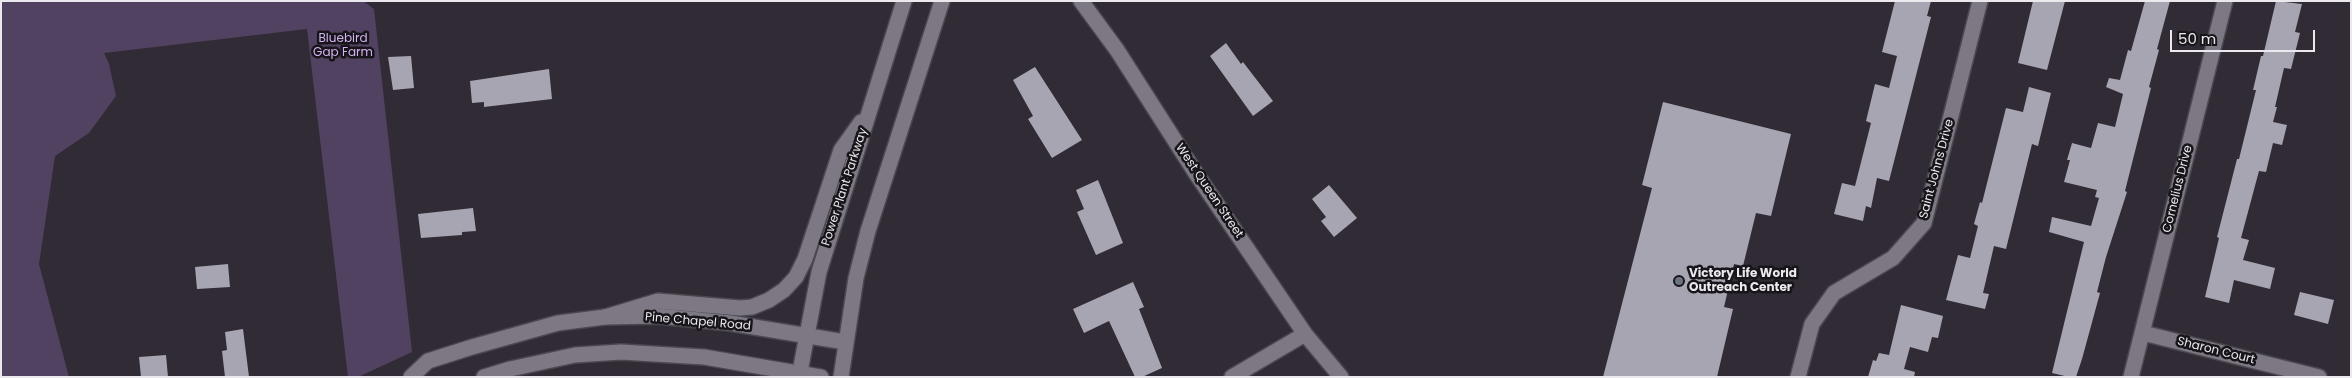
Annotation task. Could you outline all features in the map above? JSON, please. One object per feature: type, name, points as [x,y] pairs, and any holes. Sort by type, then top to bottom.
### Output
[{"type":"street","name":"Power Plant Parkway","points":[[799,375],[805,335],[819,272],[904,1]]},
{"type":"street","points":[[841,377],[856,278],[868,231],[942,1]]},
{"type":"street","name":"West Queen Street","points":[[1081,1],[1118,50],[1195,172],[1305,334],[1341,377]]},
{"type":"street","name":"Saint Johns Drive","points":[[1798,377],[1812,324],[1834,293],[1893,258],[1924,223],[1980,1]]},
{"type":"street","name":"Cornelius Drive","points":[[2131,377],[2225,1]]},
{"type":"street","points":[[605,317],[658,301],[740,308],[752,307],[769,300],[784,290],[796,277],[805,259],[841,150],[868,113]]},
{"type":"street","name":"Pine Chapel Road","points":[[411,377],[428,362],[472,346],[558,323],[605,317],[658,316],[730,323],[845,342]]},
{"type":"street","name":"Sharon Court","points":[[2143,333],[2318,377]]},
{"type":"street","points":[[1232,377],[1305,334]]},
{"type":"street","points":[[484,377],[518,367],[574,355],[621,352],[704,357],[799,375],[821,377]]},
{"type":"green space","name":"Bluebird Gap Farm","points":[[1,1],[363,1],[374,9],[412,352],[358,377],[348,377],[307,29],[104,53],[109,64],[116,96],[89,133],[55,156],[39,264],[69,377],[1,377]]},
{"type":"building","points":[[1895,1],[1931,1],[1927,16],[1931,17],[1889,181],[1877,178],[1871,208],[1866,206],[1863,221],[1834,214],[1842,183],[1855,186],[1871,123],[1866,121],[1875,84],[1889,88],[1897,56],[1882,52]]},
{"type":"building","points":[[2033,1],[2065,1],[2047,70],[2018,63]]},
{"type":"building","points":[[2145,1],[2170,1],[2157,49],[2159,50],[2149,87],[2151,88],[2125,191],[2127,192],[2097,292],[2100,293],[2076,377],[2069,377],[2052,373],[2084,242],[2049,232],[2052,217],[2091,226],[2099,198],[2095,197],[2097,190],[2064,182],[2070,160],[2067,160],[2072,143],[2091,148],[2098,123],[2115,127],[2123,94],[2106,87],[2109,78],[2120,80],[2128,50],[2131,51]]},
{"type":"building","points":[[2276,1],[2302,4],[2295,32],[2300,33],[2291,69],[2284,68],[2273,122],[2287,125],[2282,145],[2273,143],[2266,172],[2259,171],[2241,238],[2249,240],[2243,260],[2275,268],[2270,289],[2234,280],[2229,303],[2205,297],[2219,238],[2217,237],[2237,159],[2239,159],[2256,90],[2253,90]]},
{"type":"building","points":[[1226,43],[1241,64],[1243,62],[1273,101],[1253,116],[1210,56]]},
{"type":"building","points":[[411,56],[414,88],[393,90],[388,57]]},
{"type":"building","points":[[1035,67],[1082,140],[1052,158],[1028,119],[1033,116],[1013,80]]},
{"type":"building","points":[[549,69],[552,99],[484,107],[484,102],[472,103],[470,81]]},
{"type":"building","points":[[2029,87],[2051,93],[2038,146],[2032,144],[2006,249],[1994,246],[1983,293],[1989,294],[1985,309],[1946,300],[1958,255],[1970,258],[1978,226],[1974,224],[1980,202],[1982,203],[2006,108],[2023,112]]},
{"type":"building","name":"Victory Life World Outreach Center","points":[[1663,102],[1791,134],[1771,216],[1756,213],[1743,266],[1734,264],[1724,307],[1733,309],[1717,377],[1603,377],[1652,188],[1642,185]]},
{"type":"building","points":[[1098,180],[1123,243],[1096,255],[1077,212],[1084,209],[1076,190]]},
{"type":"building","points":[[1329,185],[1357,218],[1334,237],[1321,221],[1326,217],[1312,199]]},
{"type":"building","points":[[473,208],[476,231],[462,232],[462,235],[421,238],[418,214]]},
{"type":"building","points":[[228,264],[230,287],[197,289],[195,267]]},
{"type":"building","points":[[1133,282],[1144,307],[1139,309],[1162,368],[1142,377],[1135,377],[1109,321],[1084,333],[1073,309]]},
{"type":"building","points":[[2300,292],[2334,300],[2328,324],[2294,315]]},
{"type":"building","points":[[1901,305],[1943,316],[1938,338],[1932,337],[1928,352],[1910,347],[1904,369],[1915,372],[1914,377],[1868,377],[1873,360],[1876,361],[1879,353],[1889,355]]},
{"type":"building","points":[[243,329],[249,377],[225,377],[222,351],[227,350],[225,332]]},
{"type":"building","points":[[166,355],[168,377],[141,377],[139,357]]},
{"type":"place","name":"Victory Life World Outreach Center","points":[[1679,281]]}]
